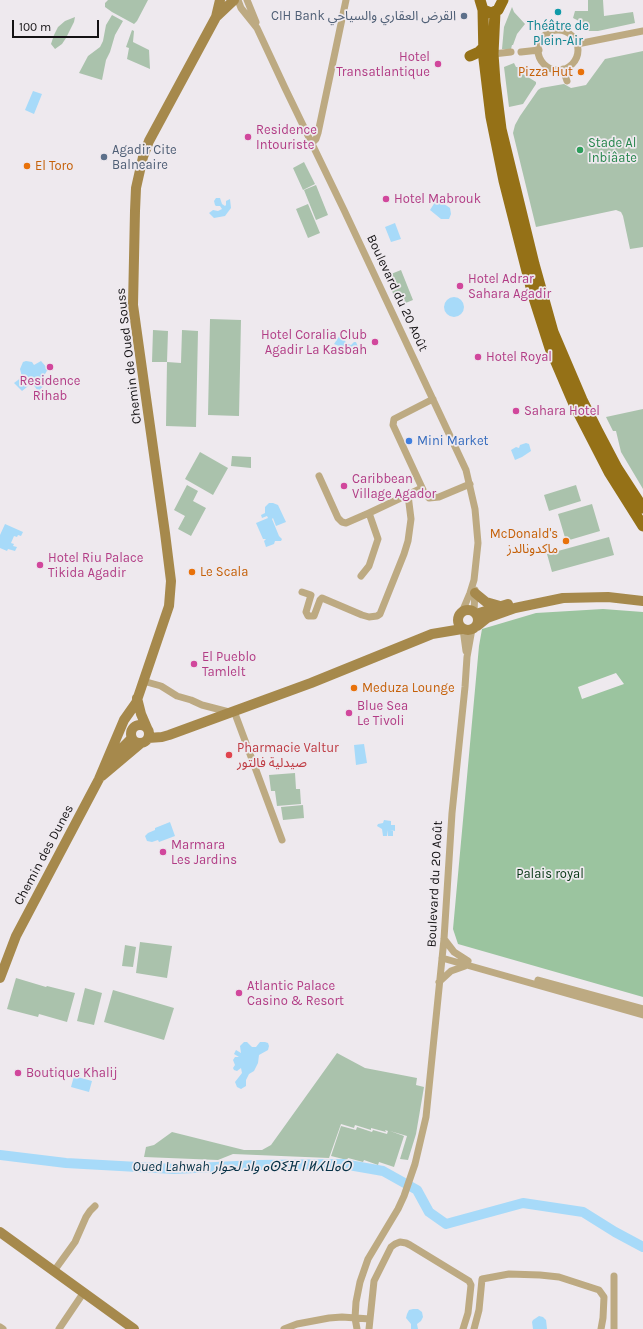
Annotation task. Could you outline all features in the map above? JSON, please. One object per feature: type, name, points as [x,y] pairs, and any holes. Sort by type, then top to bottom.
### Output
[{"type":"main road","points":[[481,5],[487,12],[495,12],[501,7],[503,0]]},
{"type":"main road","points":[[481,5],[488,51],[495,82],[501,129],[534,264],[554,332],[582,400],[597,430],[617,468],[643,508]]},
{"type":"main road","points":[[495,12],[488,51],[491,117],[504,181],[533,295],[550,348],[574,404],[609,472],[643,526]]},
{"type":"main road","points":[[470,56],[479,52],[488,51]]},
{"type":"street","name":"Chemin de Oued Souss","points":[[121,728],[136,701],[167,614],[171,591],[165,533],[133,305],[136,188],[143,157],[149,141],[216,17],[220,0]]},
{"type":"street","points":[[230,0],[236,0]]},
{"type":"street","name":"Chemin de Oued Souss","points":[[216,17],[236,0]]},
{"type":"street","name":"Boulevard du 20 Août","points":[[236,0],[256,26],[466,470],[475,509],[478,543],[474,580],[475,613]]},
{"type":"street","name":"Boulevard du 20 Août","points":[[247,0],[256,26]]},
{"type":"street","points":[[312,144],[318,133],[346,0]]},
{"type":"street","points":[[557,30],[570,34],[577,44],[578,51],[574,62],[564,69],[557,70],[545,65],[538,50],[541,40],[545,35],[557,30]]},
{"type":"street","points":[[577,44],[643,31]]},
{"type":"street","points":[[521,52],[538,50]]},
{"type":"street","points":[[488,51],[511,52]]},
{"type":"street","points":[[564,69],[567,81]]},
{"type":"street","points":[[433,399],[397,417],[393,421],[393,424],[426,496],[429,498],[439,497],[470,484]]},
{"type":"street","points":[[319,476],[338,518],[342,522],[346,523],[422,488]]},
{"type":"street","points":[[302,592],[311,596],[306,612],[308,616],[314,616],[322,598],[369,617],[380,614],[408,541],[412,519],[408,495]]},
{"type":"street","points":[[361,576],[368,566],[378,539],[369,513]]},
{"type":"street","name":"Boulevard du 20 Août","points":[[141,735],[162,737],[318,680],[435,633],[445,627],[461,613],[474,580]]},
{"type":"street","points":[[468,628],[458,622],[461,613],[468,610],[475,613],[535,597],[566,593],[611,592],[643,595]]},
{"type":"street","points":[[475,593],[486,602],[500,606]]},
{"type":"street","points":[[468,628],[487,618],[515,608],[555,600],[593,596],[643,601]]},
{"type":"street","points":[[468,628],[478,620],[475,613]]},
{"type":"street","name":"Boulevard du 20 Août","points":[[435,633],[468,628],[465,687],[452,813],[443,956],[643,1015]]},
{"type":"street","points":[[143,681],[161,686],[177,696],[202,705],[232,712],[282,840]]},
{"type":"street","points":[[99,779],[141,735],[141,714],[136,701]]},
{"type":"street","name":"Chemin des Dunes","points":[[0,978],[16,936],[99,779],[121,728]]},
{"type":"street","name":"Chemin des Dunes","points":[[104,767],[141,735]]},
{"type":"street","points":[[439,982],[451,971],[467,963],[454,952],[444,939]]},
{"type":"street","points":[[357,1329],[355,1318],[358,1292],[364,1268],[404,1196],[415,1164],[422,1135],[427,1110],[439,982],[443,956]]},
{"type":"street","name":"Boulevard du 20 Août","points":[[467,963],[643,1009]]},
{"type":"street","points":[[54,1271],[75,1242],[86,1217],[90,1210],[95,1206]]},
{"type":"street","points":[[0,1232],[84,1292],[131,1328]]},
{"type":"street","points":[[369,1329],[374,1281],[376,1275],[392,1247],[403,1242],[469,1281],[471,1285],[468,1313],[463,1329]]},
{"type":"street","points":[[474,1329],[479,1310],[482,1279],[485,1277],[509,1274],[559,1277],[600,1291],[604,1296],[604,1318],[601,1329]]},
{"type":"street","points":[[614,1276],[614,1329]]},
{"type":"street","points":[[60,1329],[84,1292]]},
{"type":"street","points":[[284,1329],[297,1324],[316,1320],[342,1317],[370,1319]]},
{"type":"green space","points":[[108,0],[148,0],[134,24],[105,7],[105,3]]},
{"type":"green space","points":[[588,0],[603,0],[604,16],[633,12],[635,23],[598,31],[589,31],[585,29],[579,21],[573,18],[575,11],[588,11]]},
{"type":"green space","points":[[512,7],[514,12],[525,24],[517,34],[511,49],[502,49],[504,27]]},
{"type":"green space","points":[[112,15],[123,21],[115,35],[106,60],[102,80],[79,73],[88,56],[100,47],[103,41],[106,25]]},
{"type":"green space","points":[[75,17],[66,38],[62,44],[55,49],[51,44],[58,27],[65,21]]},
{"type":"green space","points":[[132,30],[134,31],[133,42],[149,50],[150,69],[127,59],[129,48],[126,47]]},
{"type":"green space","name":"Stade Al Inbiâate","points":[[643,51],[643,247],[630,249],[623,216],[621,212],[616,210],[536,227],[513,133],[520,116],[541,88],[564,84],[571,88],[586,85],[605,59]]},
{"type":"green space","points":[[514,63],[523,74],[536,82],[536,84],[523,104],[509,107],[504,67]]},
{"type":"green space","points":[[304,162],[315,184],[303,190],[293,168]]},
{"type":"green space","points":[[316,185],[328,215],[316,220],[304,190]]},
{"type":"green space","points":[[308,204],[320,233],[308,238],[296,209]]},
{"type":"green space","points":[[401,270],[413,300],[398,306],[386,276]]},
{"type":"green space","points":[[210,319],[241,320],[239,416],[208,415]]},
{"type":"green space","points":[[153,330],[168,331],[167,362],[152,362]]},
{"type":"green space","points":[[182,330],[198,331],[196,427],[166,426],[167,362],[181,363]]},
{"type":"green space","points":[[643,409],[643,489],[621,452],[616,431],[613,431],[606,417]]},
{"type":"green space","points":[[200,452],[228,468],[213,495],[185,479]]},
{"type":"green space","points":[[232,456],[251,457],[251,468],[231,466]]},
{"type":"green space","points":[[187,485],[198,491],[193,501],[206,508],[191,536],[178,529],[185,516],[174,510]]},
{"type":"green space","points":[[576,485],[581,501],[549,511],[544,495]]},
{"type":"green space","points":[[592,504],[600,531],[566,541],[558,514]]},
{"type":"green space","points":[[609,537],[614,555],[552,572],[547,554]]},
{"type":"green space","name":"Palais royal","points":[[603,609],[643,612],[643,997],[458,944],[453,929],[479,646],[482,629],[536,613]],"holes":[[[616,673],[624,684],[582,699],[578,687]]]},
{"type":"green space","points":[[295,773],[296,789],[300,789],[301,804],[277,806],[275,791],[271,791],[269,775]]},
{"type":"green space","points":[[303,805],[304,818],[283,820],[281,807]]},
{"type":"green space","points":[[140,942],[172,946],[167,978],[136,973]]},
{"type":"green space","points":[[125,945],[136,947],[133,967],[122,966]]},
{"type":"green space","points":[[16,978],[46,987],[75,993],[67,1022],[39,1014],[38,1017],[7,1009]]},
{"type":"green space","points":[[85,988],[102,993],[94,1025],[77,1021]]},
{"type":"green space","points":[[113,990],[174,1008],[164,1040],[104,1022]]},
{"type":"green space","points":[[337,1053],[365,1068],[417,1078],[416,1085],[424,1087],[416,1134],[408,1160],[400,1159],[407,1136],[390,1131],[404,1136],[394,1167],[379,1162],[378,1165],[364,1160],[363,1162],[331,1156],[341,1126],[356,1130],[357,1127],[372,1132],[373,1130],[387,1134],[388,1131],[385,1130],[386,1132],[371,1128],[371,1130],[355,1125],[354,1128],[341,1124],[329,1158],[233,1154],[218,1160],[144,1157],[146,1147],[154,1145],[172,1132],[244,1150],[262,1150],[271,1145]]},
{"type":"water","points":[[33,91],[42,94],[34,114],[25,110]]},
{"type":"water","points":[[216,198],[220,198],[222,204],[225,206],[226,201],[230,199],[231,208],[225,216],[214,218],[209,213],[213,210],[218,211],[222,209],[220,206],[215,205],[214,201]]},
{"type":"water","points":[[437,199],[450,208],[451,214],[449,219],[441,219],[430,210]]},
{"type":"water","points":[[395,223],[401,239],[391,242],[385,227]]},
{"type":"water","points":[[454,297],[461,300],[464,307],[461,314],[454,317],[447,314],[444,307],[447,300]]},
{"type":"water","points":[[340,335],[344,338],[346,343],[351,345],[356,342],[358,347],[350,353],[344,348],[334,344]]},
{"type":"water","points":[[41,361],[48,369],[42,379],[46,384],[38,391],[32,383],[22,391],[14,383],[22,377],[20,369],[23,362],[32,362],[34,365]]},
{"type":"water","points":[[526,443],[529,444],[531,451],[515,460],[511,450],[516,447],[519,448],[520,445]]},
{"type":"water","points":[[269,503],[278,505],[286,522],[276,526],[273,518],[272,519],[279,536],[282,539],[281,541],[275,541],[274,544],[266,547],[264,541],[266,539],[263,539],[256,523],[268,518],[267,516],[262,518],[261,515],[265,513],[265,507]]},
{"type":"water","points":[[5,524],[23,532],[21,536],[14,536],[11,543],[14,544],[13,546],[17,547],[15,551],[8,549],[7,551],[0,548],[0,535]]},
{"type":"water","points":[[364,744],[367,763],[356,765],[354,745]]},
{"type":"water","points":[[384,820],[391,821],[391,825],[395,825],[395,831],[390,830],[393,831],[393,836],[388,836],[388,830],[387,836],[383,836],[382,829],[377,826],[378,824],[383,823]]},
{"type":"water","points":[[170,822],[175,836],[159,842],[158,840],[152,842],[147,841],[145,836],[148,833],[155,830],[155,828]]},
{"type":"water","points":[[244,1042],[247,1042],[252,1047],[256,1047],[260,1042],[268,1043],[269,1046],[268,1050],[259,1055],[258,1063],[254,1071],[249,1074],[246,1080],[246,1086],[241,1089],[237,1087],[235,1082],[242,1073],[241,1068],[237,1071],[234,1070],[233,1068],[235,1065],[233,1060],[235,1057],[239,1057],[234,1054],[236,1050],[241,1053],[240,1046]]},
{"type":"water","points":[[74,1076],[92,1081],[89,1092],[71,1087]]},
{"type":"water","points":[[418,1309],[422,1312],[423,1317],[417,1324],[418,1329],[411,1329],[411,1324],[406,1318],[409,1310]]},
{"type":"water","points":[[539,1316],[546,1320],[547,1329],[533,1329],[532,1322]]},
{"type":"waterway","name":"Oued Lahwah واد لحوار ⴰⵙⵉⴼ ⵏ ⵍⵃⵡⴰⵔ","points":[[0,1155],[66,1163],[174,1169],[257,1165],[343,1164],[383,1171],[417,1190],[429,1212],[446,1224],[523,1203],[583,1212],[643,1247]]},
{"type":"place","name":"Théâtre de Plein-Air","points":[[558,12]]},
{"type":"place","name":"CIH Bank القرض العقاري والسياحي","points":[[464,16]]},
{"type":"place","name":"Hotel Transatlantique","points":[[438,64]]},
{"type":"place","name":"Pizza Hut","points":[[581,72]]},
{"type":"place","name":"Residence Intouriste","points":[[248,137]]},
{"type":"place","name":"Stade Al Inbiâate","points":[[580,150]]},
{"type":"place","name":"Agadir Cite Balneaire","points":[[104,157]]},
{"type":"place","name":"El Toro","points":[[27,166]]},
{"type":"place","name":"Hotel Mabrouk","points":[[386,199]]},
{"type":"place","name":"Hotel Adrar Sahara Agadir","points":[[460,286]]},
{"type":"place","name":"Hotel Coralia Club Agadir La Kasbah","points":[[375,342]]},
{"type":"place","name":"Hotel Royal","points":[[478,357]]},
{"type":"place","name":"Residence Rihab","points":[[50,367]]},
{"type":"place","name":"Sahara Hotel","points":[[516,411]]},
{"type":"place","name":"Mini Market","points":[[409,441]]},
{"type":"place","name":"Caribbean Village Agador","points":[[344,486]]},
{"type":"place","name":"McDonald's ماكدونالدز","points":[[566,541]]},
{"type":"place","name":"Hotel Riu Palace Tikida Agadir","points":[[40,565]]},
{"type":"place","name":"Le Scala","points":[[192,572]]},
{"type":"place","name":"El Pueblo Tamlelt","points":[[194,664]]},
{"type":"place","name":"Meduza Lounge","points":[[354,688]]},
{"type":"place","name":"Blue Sea Le Tivoli","points":[[349,713]]},
{"type":"place","name":"Pharmacie Valtur صيدلية فالتور","points":[[229,755]]},
{"type":"place","name":"Marmara Les Jardins","points":[[163,852]]},
{"type":"place","name":"Atlantic Palace Casino & Resort","points":[[239,993]]},
{"type":"place","name":"Boutique Khalij","points":[[18,1073]]}]
